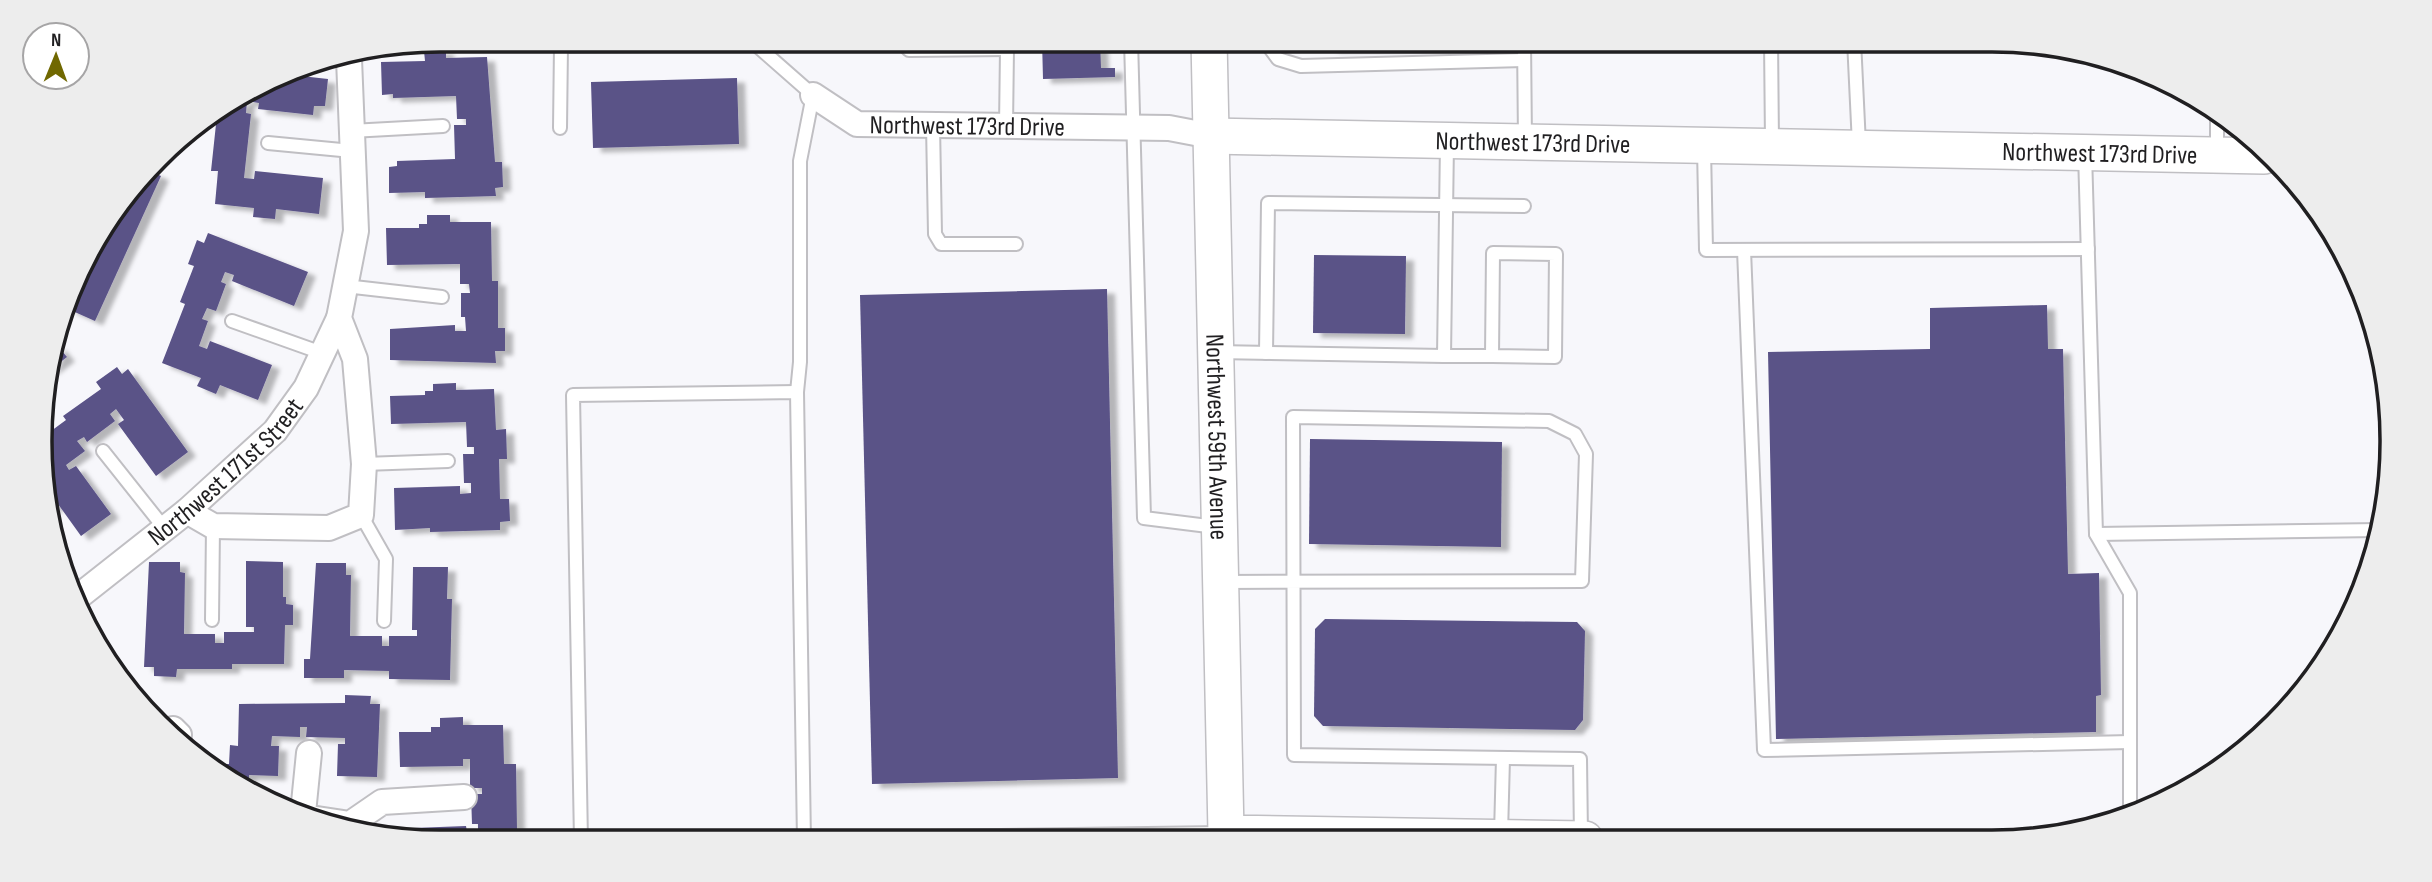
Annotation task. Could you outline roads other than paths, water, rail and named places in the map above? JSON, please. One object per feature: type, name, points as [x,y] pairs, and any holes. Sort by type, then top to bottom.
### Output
[{"type":"street","name":"Northwest 59th Avenue","points":[[1209,52],[1226,830]]},
{"type":"street","name":"Northwest 171st Street","points":[[83,593],[187,511],[275,431],[306,388],[339,318],[356,231],[349,64]]},
{"type":"street","name":"Northwest 173rd Drive","points":[[813,95],[857,124],[1169,128],[1211,136],[2255,156]]},
{"type":"street","points":[[187,511],[213,526],[329,528],[361,515],[364,464],[355,359],[339,318]]},
{"type":"street","points":[[304,804],[309,753]]},
{"type":"street","points":[[360,821],[382,802],[464,797]]},
{"type":"lane","points":[[560,128],[561,52]]},
{"type":"lane","points":[[764,52],[813,95],[800,161],[800,362],[797,392],[804,830]]},
{"type":"lane","points":[[1006,126],[1007,52]]},
{"type":"lane","points":[[1131,52],[1144,518],[1220,527]]},
{"type":"lane","points":[[1273,52],[1278,59],[1301,66],[1524,60]]},
{"type":"lane","points":[[1524,52],[1525,142]]},
{"type":"lane","points":[[1771,52],[1772,147]]},
{"type":"lane","points":[[1855,52],[1860,148]]},
{"type":"lane","points":[[933,125],[934,234],[941,244],[1016,244]]},
{"type":"lane","points":[[2217,125],[2217,155]]},
{"type":"lane","points":[[268,143],[352,141],[443,126]]},
{"type":"lane","points":[[1444,356],[1447,141]]},
{"type":"lane","points":[[1704,146],[1706,250],[2088,248]]},
{"type":"lane","points":[[2085,153],[2096,534],[2130,593],[2130,804]]},
{"type":"lane","points":[[1266,353],[1268,203],[1524,206]]},
{"type":"lane","points":[[1744,250],[1765,750],[2130,742]]},
{"type":"lane","points":[[1216,352],[1555,357],[1556,254],[1493,253],[1492,356]]},
{"type":"lane","points":[[345,286],[442,297]]},
{"type":"lane","points":[[232,321],[322,353]]},
{"type":"lane","points":[[581,830],[573,395],[797,392]]},
{"type":"lane","points":[[1221,582],[1293,581],[1582,581],[1586,454],[1575,434],[1549,421],[1293,417],[1293,581],[1294,755],[1580,760],[1583,830]]},
{"type":"lane","points":[[103,451],[165,529]]},
{"type":"lane","points":[[364,464],[448,461]]},
{"type":"lane","points":[[361,515],[386,559],[384,621]]},
{"type":"lane","points":[[212,620],[213,526]]},
{"type":"lane","points":[[2096,534],[2369,530]]},
{"type":"lane","points":[[1501,830],[1503,758]]}]
